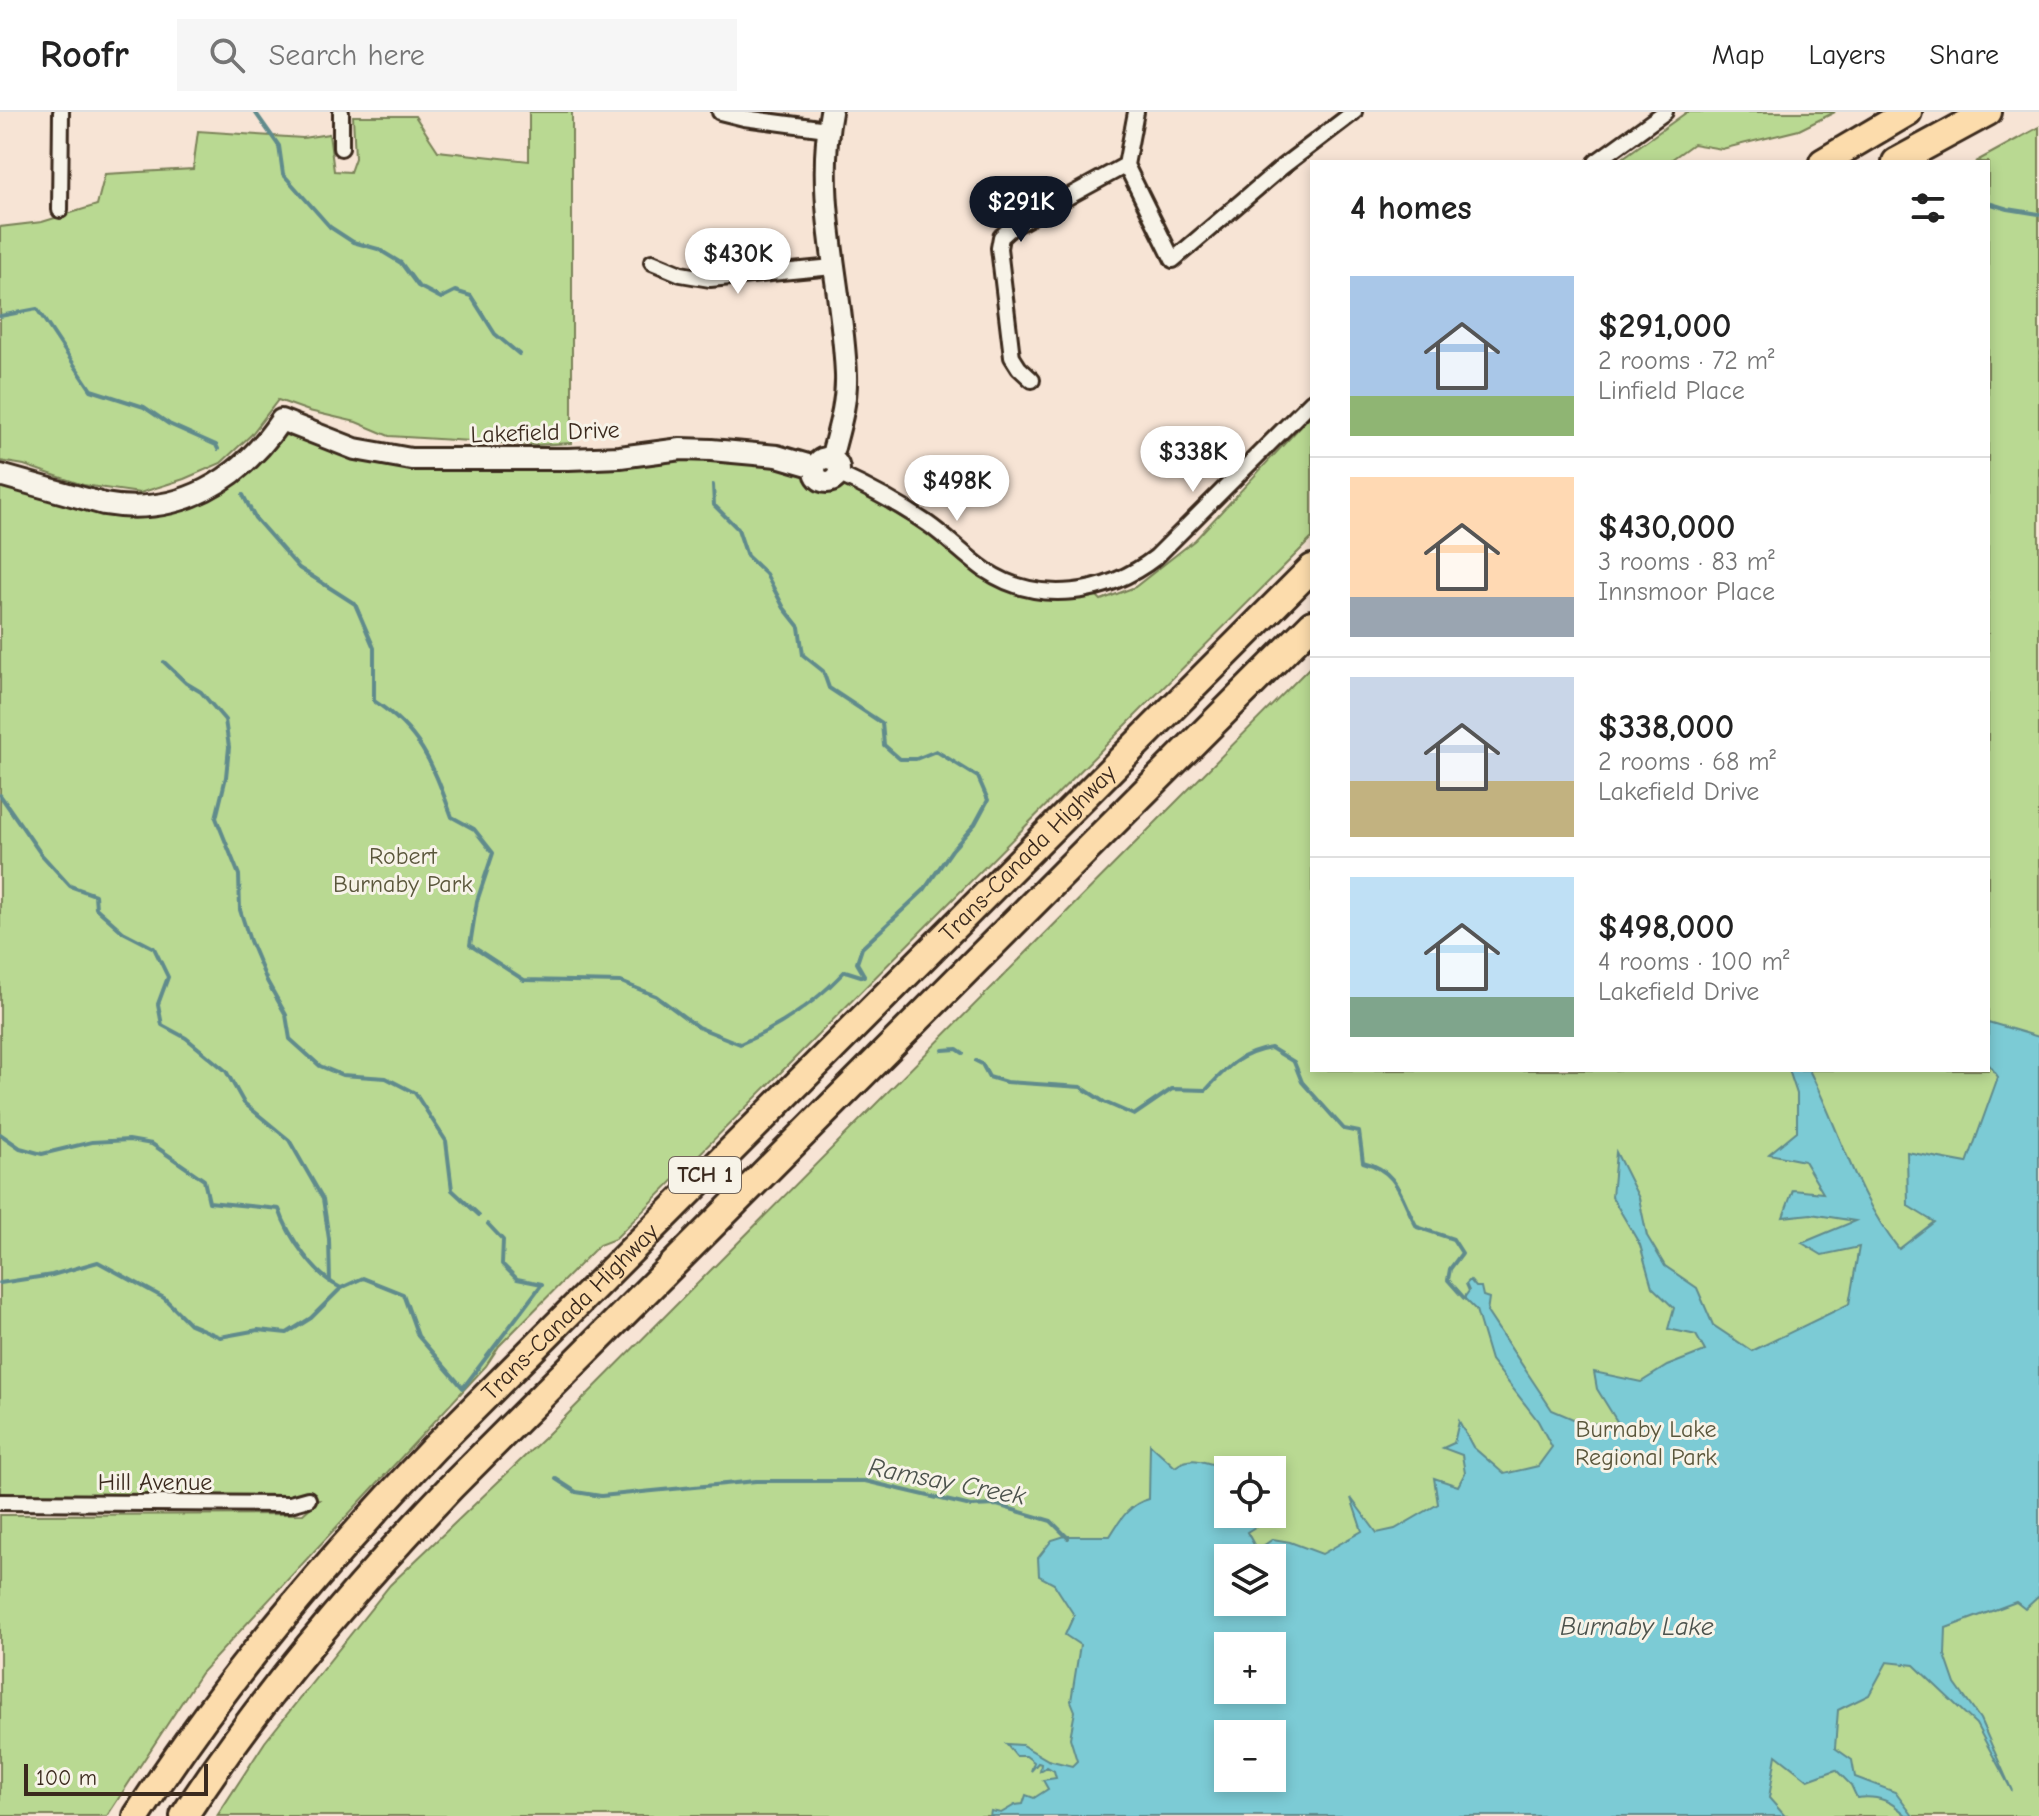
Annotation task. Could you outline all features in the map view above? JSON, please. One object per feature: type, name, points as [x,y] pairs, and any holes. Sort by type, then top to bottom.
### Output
[{"type":"highway","points":[[1826,160],[1908,112]]},
{"type":"highway","points":[[1900,160],[1988,112]]},
{"type":"highway","name":"Trans-Canada Highway","points":[[137,1816],[215,1703],[274,1626],[353,1534],[456,1426],[1310,570]]},
{"type":"highway","name":"Trans-Canada Highway","points":[[184,1816],[247,1724],[378,1564],[451,1487],[1310,626]]},
{"type":"street","points":[[60,210],[61,112]]},
{"type":"street","points":[[341,112],[341,148]]},
{"type":"street","points":[[720,112],[744,118],[829,120],[825,185],[846,376],[843,420],[828,467]]},
{"type":"street","points":[[1136,112],[1126,165],[1173,260],[1294,157],[1354,112]]},
{"type":"street","points":[[1599,160],[1665,112]]},
{"type":"street","points":[[1032,380],[1012,357],[999,248],[1001,237],[1011,228],[1126,165]]},
{"type":"street","points":[[652,262],[681,274],[710,279],[833,267]]},
{"type":"street","name":"Lakefield Drive","points":[[0,475],[104,504],[121,507],[157,505],[198,493],[226,479],[259,450],[281,420],[355,449],[411,459],[568,459],[696,449],[755,453],[828,467],[910,512],[998,578],[1052,593],[1088,590],[1130,575],[1156,557],[1310,403]]},
{"type":"street","name":"Hill Avenue","points":[[0,1502],[290,1504],[308,1499]]},
{"type":"green space","points":[[529,112],[572,112],[572,443],[536,445],[389,436],[356,422],[278,400],[251,435],[221,463],[140,493],[83,485],[24,465],[0,461],[0,227],[42,222],[97,205],[105,174],[193,169],[198,131],[303,138],[329,134],[334,171],[350,172],[355,158],[353,116],[415,116],[438,151],[529,161]]},
{"type":"green space","points":[[1687,112],[1835,112],[1799,130],[1722,149],[1693,144],[1671,160],[1620,160]]},
{"type":"green space","name":"Burnaby Lake Regional Park","points":[[2039,127],[2039,1816],[217,1816],[265,1742],[390,1585],[543,1439],[1310,667],[1310,1072],[1990,1072],[1990,160],[1979,160]]},
{"type":"green space","name":"Robert Burnaby Park","points":[[1310,416],[1310,540],[615,1239],[599,1245],[499,1346],[486,1366],[201,1673],[107,1816],[0,1816],[0,1515],[303,1514],[319,1500],[0,1499],[0,486],[150,515],[286,435],[333,451],[763,462],[812,476],[825,485],[845,486],[868,497],[930,535],[990,581],[1010,590],[1052,601],[1097,596],[1101,600],[1135,587],[1195,540]]},
{"type":"water","name":"Burnaby Lake","points":[[1990,1023],[2039,1037],[2039,1596],[2025,1609],[2016,1602],[1946,1628],[1945,1655],[1955,1684],[1980,1719],[2012,1791],[1976,1724],[1914,1665],[1887,1662],[1869,1695],[1838,1710],[1835,1748],[1852,1760],[1855,1777],[1895,1792],[1913,1816],[1907,1816],[1884,1800],[1857,1798],[1851,1785],[1836,1770],[1808,1780],[1776,1755],[1769,1798],[1785,1816],[990,1816],[991,1811],[1001,1813],[1023,1804],[1026,1795],[1034,1798],[1048,1789],[1043,1780],[1056,1778],[1054,1771],[1047,1767],[1040,1771],[1041,1764],[1038,1763],[1031,1771],[1034,1762],[1026,1756],[1016,1756],[1006,1744],[1022,1745],[1048,1760],[1072,1766],[1077,1761],[1070,1738],[1075,1711],[1071,1701],[1080,1645],[1065,1635],[1074,1615],[1054,1584],[1039,1576],[1038,1558],[1052,1540],[1065,1536],[1110,1536],[1131,1509],[1149,1499],[1150,1444],[1175,1467],[1193,1460],[1214,1465],[1214,1528],[1254,1528],[1247,1532],[1254,1544],[1214,1544],[1214,1616],[1286,1616],[1286,1544],[1266,1544],[1273,1539],[1322,1554],[1362,1531],[1351,1498],[1377,1533],[1395,1529],[1438,1504],[1434,1478],[1458,1486],[1465,1473],[1462,1455],[1443,1448],[1454,1443],[1459,1421],[1473,1447],[1504,1474],[1538,1466],[1552,1447],[1538,1421],[1491,1360],[1476,1310],[1464,1298],[1469,1291],[1466,1284],[1470,1280],[1476,1287],[1481,1287],[1483,1296],[1489,1298],[1487,1312],[1552,1410],[1585,1424],[1618,1423],[1597,1389],[1594,1372],[1641,1382],[1667,1366],[1705,1351],[1696,1335],[1668,1329],[1674,1308],[1652,1287],[1640,1245],[1612,1197],[1616,1152],[1639,1198],[1647,1236],[1665,1266],[1697,1288],[1713,1325],[1752,1351],[1849,1304],[1859,1247],[1822,1255],[1802,1243],[1855,1221],[1811,1214],[1783,1217],[1793,1190],[1823,1193],[1804,1161],[1769,1154],[1797,1131],[1797,1094],[1790,1072],[1810,1072],[1871,1207],[1899,1249],[1934,1222],[1908,1206],[1907,1152],[1967,1163],[1998,1077],[1990,1066]]},
{"type":"waterway","points":[[255,112],[279,146],[283,174],[330,227],[353,242],[378,249],[401,263],[418,286],[441,298],[455,291],[471,296],[495,334],[519,354]]},
{"type":"waterway","points":[[1990,204],[2039,214]]},
{"type":"waterway","points":[[0,316],[37,309],[91,390],[144,407],[169,424],[216,445],[218,449]]},
{"type":"waterway","points":[[713,485],[714,505],[738,529],[747,556],[766,574],[784,608],[799,627],[803,655],[823,671],[829,688],[882,723],[884,745],[900,759],[916,759],[936,751],[978,777],[988,800],[975,824],[924,890],[862,948],[857,963],[864,975]]},
{"type":"waterway","points":[[243,495],[255,518],[299,568],[355,604],[374,648],[374,701],[415,738],[432,766],[452,817],[474,829],[493,853],[477,901],[470,945],[524,980],[621,982],[656,996],[698,1027],[740,1044],[796,1013],[822,994],[845,971],[864,977]]},
{"type":"waterway","points":[[164,662],[186,683],[201,692],[225,720],[229,747],[226,777],[216,818],[239,875],[240,910],[250,941],[286,1015],[290,1039],[320,1066],[342,1075],[386,1078],[415,1093],[446,1141],[452,1190],[479,1215]]},
{"type":"waterway","points":[[0,795],[41,854],[70,886],[95,895],[96,908],[123,932],[154,948],[168,977],[158,1004],[162,1025],[186,1038],[226,1071],[244,1103],[289,1140],[323,1199],[329,1239],[330,1282]]},
{"type":"waterway","points":[[976,1061],[982,1064],[989,1077],[1006,1082],[1081,1087],[1104,1102],[1134,1115],[1172,1089],[1206,1090],[1235,1062],[1251,1053],[1271,1048],[1294,1062],[1302,1082],[1344,1129],[1359,1132],[1363,1162],[1375,1166],[1392,1179],[1417,1227],[1453,1239],[1462,1253],[1450,1269],[1448,1280],[1464,1298]]},
{"type":"waterway","points":[[943,1050],[957,1049],[963,1053]]},
{"type":"waterway","name":"Ramsay Creek","points":[[0,1134],[20,1148],[42,1154],[92,1142],[129,1140],[152,1144],[204,1180],[209,1202],[279,1209],[304,1254],[331,1282],[341,1288],[363,1278],[403,1294],[418,1336],[463,1388],[542,1284],[517,1279],[502,1264],[503,1240],[488,1224]]},
{"type":"waterway","points":[[0,1283],[52,1275],[98,1262],[164,1298],[190,1324],[220,1337],[258,1330],[287,1333],[311,1318],[341,1288]]},
{"type":"waterway","name":"Ramsay Creek","points":[[556,1479],[576,1492],[601,1496],[756,1481],[865,1481],[971,1506],[997,1505],[1051,1521],[1068,1538]]}]
